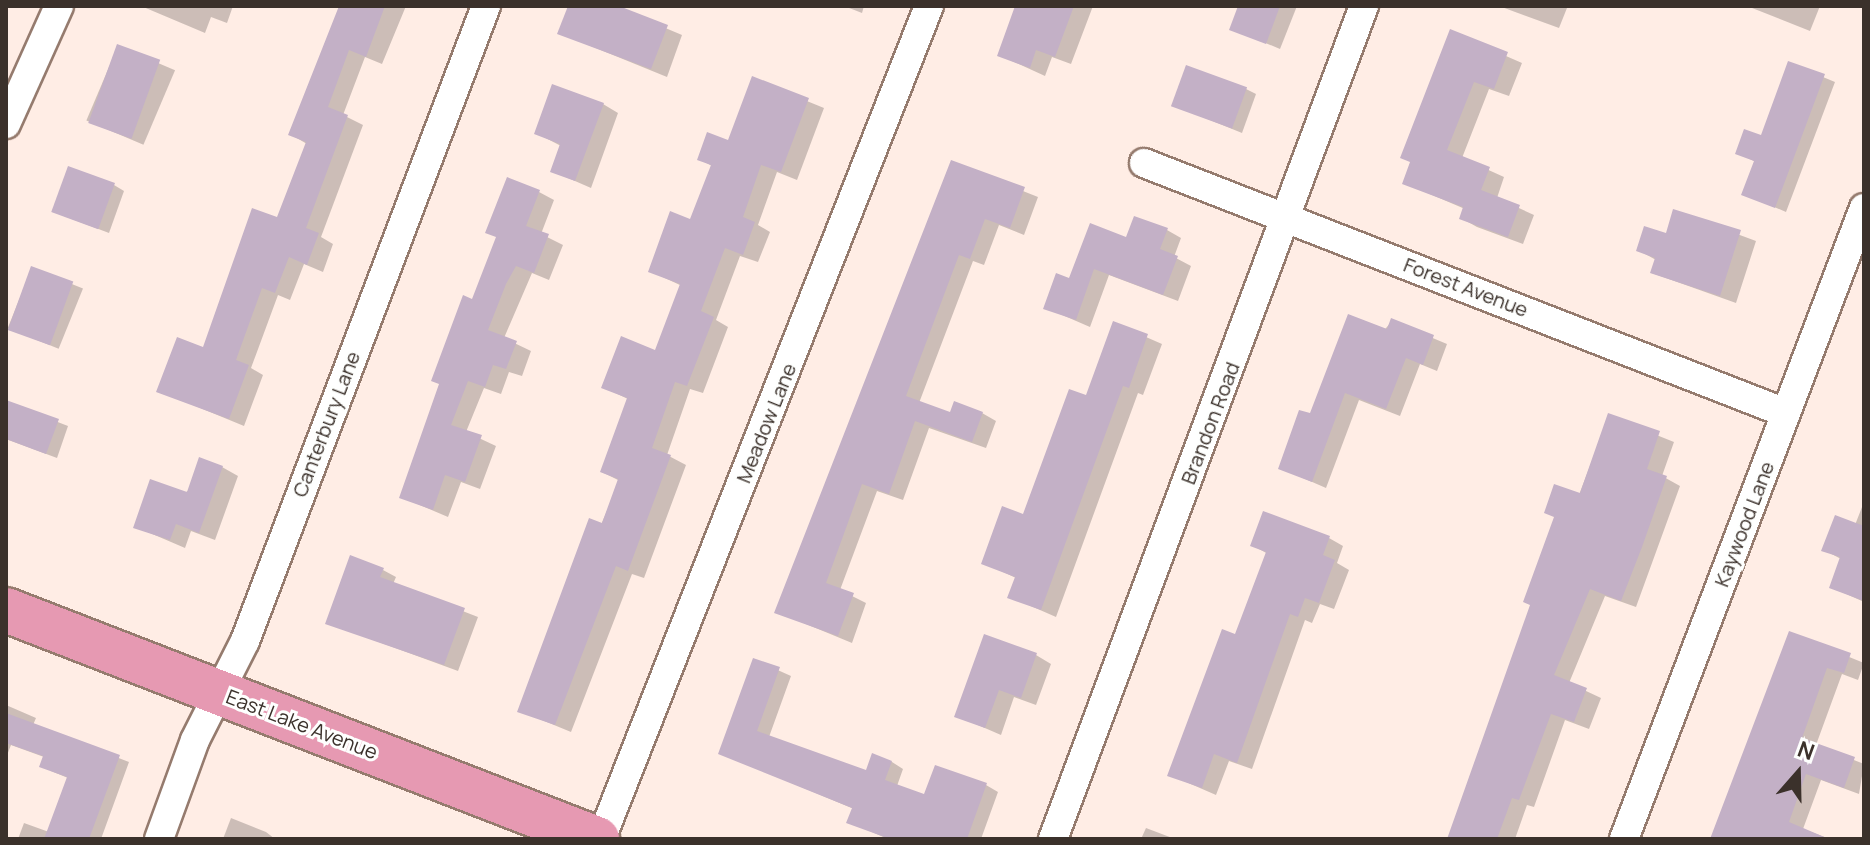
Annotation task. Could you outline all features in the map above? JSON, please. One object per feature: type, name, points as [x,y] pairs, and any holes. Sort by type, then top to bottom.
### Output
[{"type":"main road","name":"East Lake Avenue","points":[[6,610],[599,839]]},
{"type":"street","points":[[6,124],[59,6]]},
{"type":"street","name":"Canterbury Lane","points":[[159,839],[195,740],[220,693],[486,6]]},
{"type":"street","name":"Meadow Lane","points":[[599,839],[929,6]]},
{"type":"street","name":"Brandon Road","points":[[1053,839],[1288,218],[1364,6]]},
{"type":"street","name":"Forest Avenue","points":[[1144,163],[1786,413]]},
{"type":"street","name":"Kaywood Lane","points":[[1624,839],[1864,208]]},
{"type":"building","points":[[339,6],[385,6],[366,57],[349,50],[328,107],[348,115],[306,228],[319,233],[307,265],[289,257],[275,293],[262,288],[236,360],[249,365],[229,419],[156,392],[177,337],[203,347],[252,208],[277,217],[306,142],[288,135]]},
{"type":"building","points":[[568,6],[619,6],[668,25],[651,69],[557,34]]},
{"type":"building","points":[[1015,6],[1074,6],[1055,57],[1036,50],[1030,68],[997,56]]},
{"type":"building","points":[[1238,6],[1280,6],[1266,44],[1229,30]]},
{"type":"building","points":[[1450,29],[1508,52],[1494,89],[1474,82],[1447,150],[1490,167],[1481,190],[1520,205],[1508,237],[1459,219],[1463,207],[1402,184],[1410,162],[1400,158]]},
{"type":"building","points":[[117,44],[160,60],[131,139],[88,123]]},
{"type":"building","points":[[1788,61],[1825,74],[1775,208],[1741,195],[1754,161],[1735,154],[1744,129],[1761,135]]},
{"type":"building","points":[[1186,65],[1247,87],[1232,129],[1171,106]]},
{"type":"building","points":[[752,76],[809,98],[781,172],[761,165],[743,217],[755,222],[743,255],[725,248],[701,311],[714,317],[687,386],[675,382],[652,448],[671,455],[628,571],[616,566],[555,725],[517,712],[589,518],[602,523],[618,479],[600,472],[627,398],[601,388],[621,336],[655,350],[680,284],[648,272],[670,211],[690,219],[711,165],[697,160],[707,132],[728,140]]},
{"type":"building","points":[[552,84],[604,103],[575,181],[550,172],[560,144],[534,134]]},
{"type":"building","points":[[951,160],[1025,187],[1010,228],[985,219],[970,259],[959,255],[906,396],[950,412],[954,401],[983,412],[972,442],[915,421],[889,494],[862,484],[826,583],[854,593],[838,636],[774,613]]},
{"type":"building","points":[[68,166],[115,183],[98,229],[51,212]]},
{"type":"building","points":[[507,177],[540,190],[526,226],[549,234],[534,273],[516,266],[506,284],[488,330],[517,341],[506,369],[493,365],[485,387],[468,381],[451,425],[482,435],[465,482],[445,475],[433,510],[399,498],[439,384],[431,381],[463,295],[472,299],[496,237],[485,233]]},
{"type":"building","points":[[1673,209],[1741,230],[1720,296],[1650,273],[1655,258],[1636,251],[1644,226],[1666,233]]},
{"type":"building","points":[[1134,216],[1168,228],[1160,249],[1178,256],[1163,295],[1094,269],[1076,320],[1043,309],[1056,273],[1069,278],[1090,223],[1126,237]]},
{"type":"building","points":[[31,266],[73,281],[50,345],[8,330]]},
{"type":"building","points":[[1348,314],[1387,329],[1391,318],[1434,335],[1423,365],[1406,358],[1386,409],[1345,393],[1312,482],[1278,469],[1299,410],[1310,413]]},
{"type":"building","points":[[1113,321],[1148,334],[1129,388],[1123,386],[1041,610],[1007,598],[1015,577],[981,564],[1002,506],[1023,514],[1069,389],[1086,395]]},
{"type":"building","points":[[6,400],[59,419],[46,454],[6,439]]},
{"type":"building","points":[[1608,413],[1660,431],[1647,469],[1667,476],[1642,547],[1621,601],[1590,589],[1554,675],[1587,688],[1574,722],[1551,714],[1519,800],[1512,798],[1497,839],[1447,839],[1530,605],[1523,602],[1554,517],[1544,513],[1554,484],[1580,493]]},
{"type":"building","points":[[199,457],[223,466],[199,533],[176,524],[170,540],[133,528],[150,479],[187,492]]},
{"type":"building","points":[[1263,511],[1330,536],[1323,555],[1335,560],[1319,603],[1305,598],[1298,617],[1290,614],[1237,763],[1214,754],[1202,788],[1167,776],[1222,629],[1235,634],[1266,552],[1250,546]]},
{"type":"building","points":[[1835,515],[1864,526],[1864,601],[1829,588],[1840,557],[1821,551]]},
{"type":"building","points":[[350,555],[384,568],[380,577],[465,608],[444,665],[325,624]]},
{"type":"building","points":[[1789,631],[1851,653],[1844,673],[1827,668],[1802,738],[1855,757],[1844,788],[1806,774],[1789,822],[1829,839],[1710,839]]},
{"type":"building","points":[[984,634],[1037,653],[1021,698],[999,690],[985,728],[954,717]]},
{"type":"building","points":[[753,658],[780,667],[757,731],[866,770],[872,753],[892,761],[885,780],[924,794],[935,765],[987,783],[967,839],[890,839],[846,823],[852,808],[718,754]]},
{"type":"building","points":[[6,713],[120,755],[89,839],[44,839],[67,777],[39,767],[43,756],[6,743]]}]
